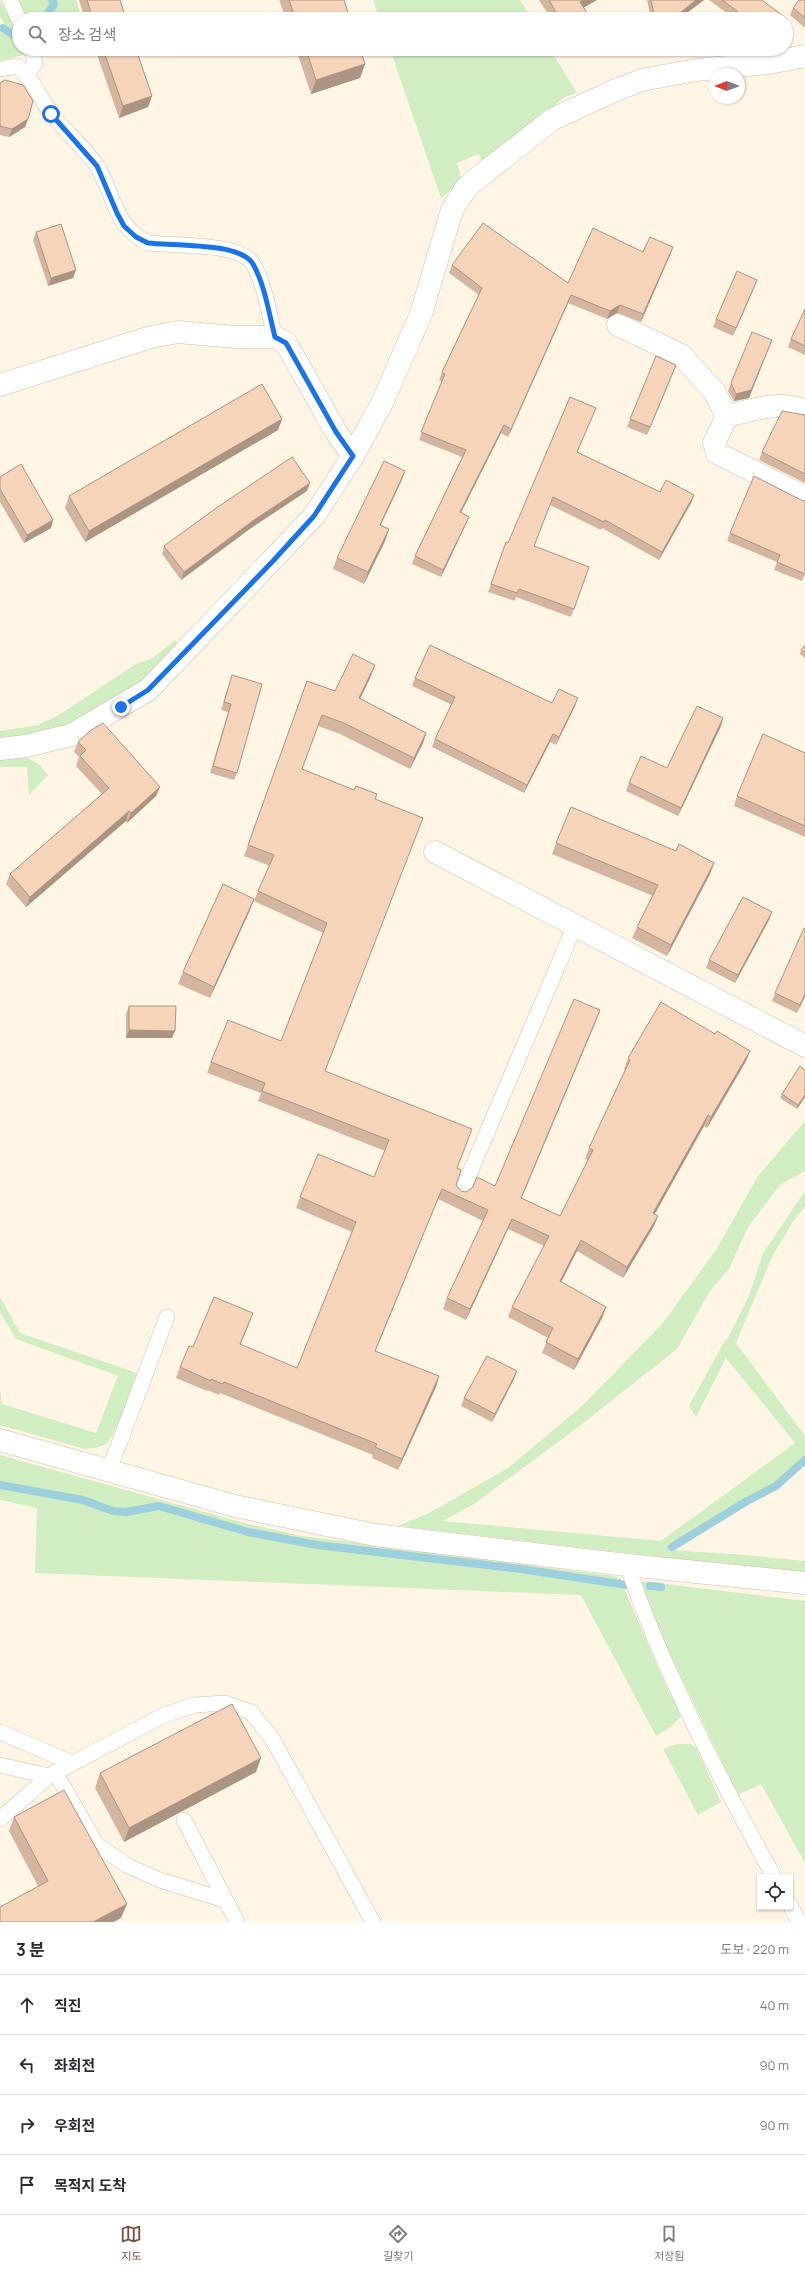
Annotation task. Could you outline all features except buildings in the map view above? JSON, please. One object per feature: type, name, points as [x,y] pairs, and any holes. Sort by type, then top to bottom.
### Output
[{"type":"street","points":[[0,749],[31,745],[71,735],[148,690],[314,516],[353,456],[382,403],[421,314],[452,210],[466,188],[552,119],[616,90],[642,80],[696,70],[769,63],[805,56]]},
{"type":"street","points":[[618,325],[681,355],[714,391],[727,416]]},
{"type":"street","points":[[0,385],[151,336],[178,332],[236,337],[275,337],[286,343],[336,432],[353,456]]},
{"type":"street","points":[[727,416],[782,406],[795,407],[805,411]]},
{"type":"street","points":[[727,416],[714,443],[717,453],[805,497]]},
{"type":"street","points":[[435,852],[805,1046]]},
{"type":"street","points":[[0,1440],[235,1506],[360,1533],[627,1565],[805,1583]]},
{"type":"lane","points":[[10,0],[15,12]]},
{"type":"lane","points":[[27,74],[36,63],[34,56]]},
{"type":"lane","points":[[0,68],[17,66],[27,74],[38,90],[51,114],[97,166],[124,226],[136,237],[154,244],[226,248],[246,257],[253,263],[275,337]]},
{"type":"lane","points":[[461,1194],[575,925]]},
{"type":"lane","points":[[109,1470],[167,1317]]},
{"type":"lane","points":[[627,1565],[647,1624],[736,1808],[772,1874]]},
{"type":"lane","points":[[0,1819],[52,1774],[164,1715],[195,1705],[225,1703],[251,1712],[273,1740],[373,1922]]},
{"type":"lane","points":[[0,1732],[72,1763]]},
{"type":"lane","points":[[0,1765],[52,1774],[97,1845],[128,1866],[160,1880],[225,1900]]},
{"type":"lane","points":[[184,1820],[236,1922]]},
{"type":"lane","points":[[793,1910],[799,1920]]},
{"type":"green space","points":[[0,0],[12,22],[12,56],[19,56],[0,61],[0,30],[6,26],[0,16]]},
{"type":"green space","points":[[17,0],[51,0],[52,3],[46,12],[23,12]]},
{"type":"green space","points":[[56,0],[76,0],[80,12],[52,12],[58,4]]},
{"type":"green space","points":[[373,0],[520,0],[528,12],[377,12]]},
{"type":"green space","points":[[392,56],[554,56],[577,93],[565,97],[499,151],[482,161],[478,154],[457,163],[462,181],[441,198]]},
{"type":"green space","points":[[175,640],[178,645],[141,684],[68,725],[0,743],[0,731],[38,725],[59,715],[136,664],[153,658]]},
{"type":"green space","points":[[25,756],[40,765],[48,775],[29,795],[27,767],[0,767],[0,757]]},
{"type":"green space","points":[[805,1121],[805,1171],[780,1185],[748,1227],[729,1269],[710,1291],[677,1349],[577,1428],[474,1504],[443,1521],[661,1541],[795,1443],[726,1358],[696,1417],[689,1406],[724,1342],[728,1338],[749,1296],[763,1253],[805,1191],[805,1206],[792,1223],[772,1257],[736,1343],[805,1436],[805,1456],[775,1483],[668,1547],[671,1550],[805,1561],[805,1574],[398,1526],[429,1513],[508,1468],[582,1406],[662,1324],[716,1250],[758,1176]]},
{"type":"green space","points":[[0,1297],[20,1333],[137,1373],[116,1428],[106,1444],[85,1449],[0,1425],[0,1389],[2,1404],[96,1433],[118,1376],[16,1339],[0,1312]]},
{"type":"green space","points":[[0,1455],[244,1523],[302,1536],[614,1576],[620,1578],[623,1583],[522,1568],[318,1543],[248,1530],[160,1505],[142,1509],[112,1509],[83,1499],[0,1483]]},
{"type":"green space","points":[[0,1487],[84,1502],[113,1512],[143,1512],[159,1507],[247,1533],[318,1547],[522,1571],[623,1586],[667,1688],[679,1709],[680,1717],[672,1726],[656,1736],[581,1595],[35,1573],[37,1508],[0,1500]]},
{"type":"green space","points":[[641,1581],[805,1601],[805,1863],[761,1784],[738,1795],[655,1624]]},
{"type":"green space","points":[[677,1744],[690,1744],[696,1747],[721,1802],[698,1815],[663,1749]]},
{"type":"waterway","points":[[49,12],[54,4],[52,0]]},
{"type":"waterway","points":[[3,28],[12,34]]},
{"type":"waterway","points":[[672,1547],[747,1501],[776,1486],[805,1460]]},
{"type":"waterway","points":[[0,1485],[83,1500],[113,1511],[126,1512],[159,1506],[248,1532],[317,1545],[521,1569],[633,1586]]},
{"type":"waterway","points":[[650,1586],[661,1587]]},
{"type":"route","points":[[51,114],[97,166],[124,226],[136,237],[148,243],[172,246],[226,248],[246,257],[253,263],[275,337],[286,343],[336,432],[353,456],[314,516],[273,561],[216,618],[148,690],[121,707]]}]
